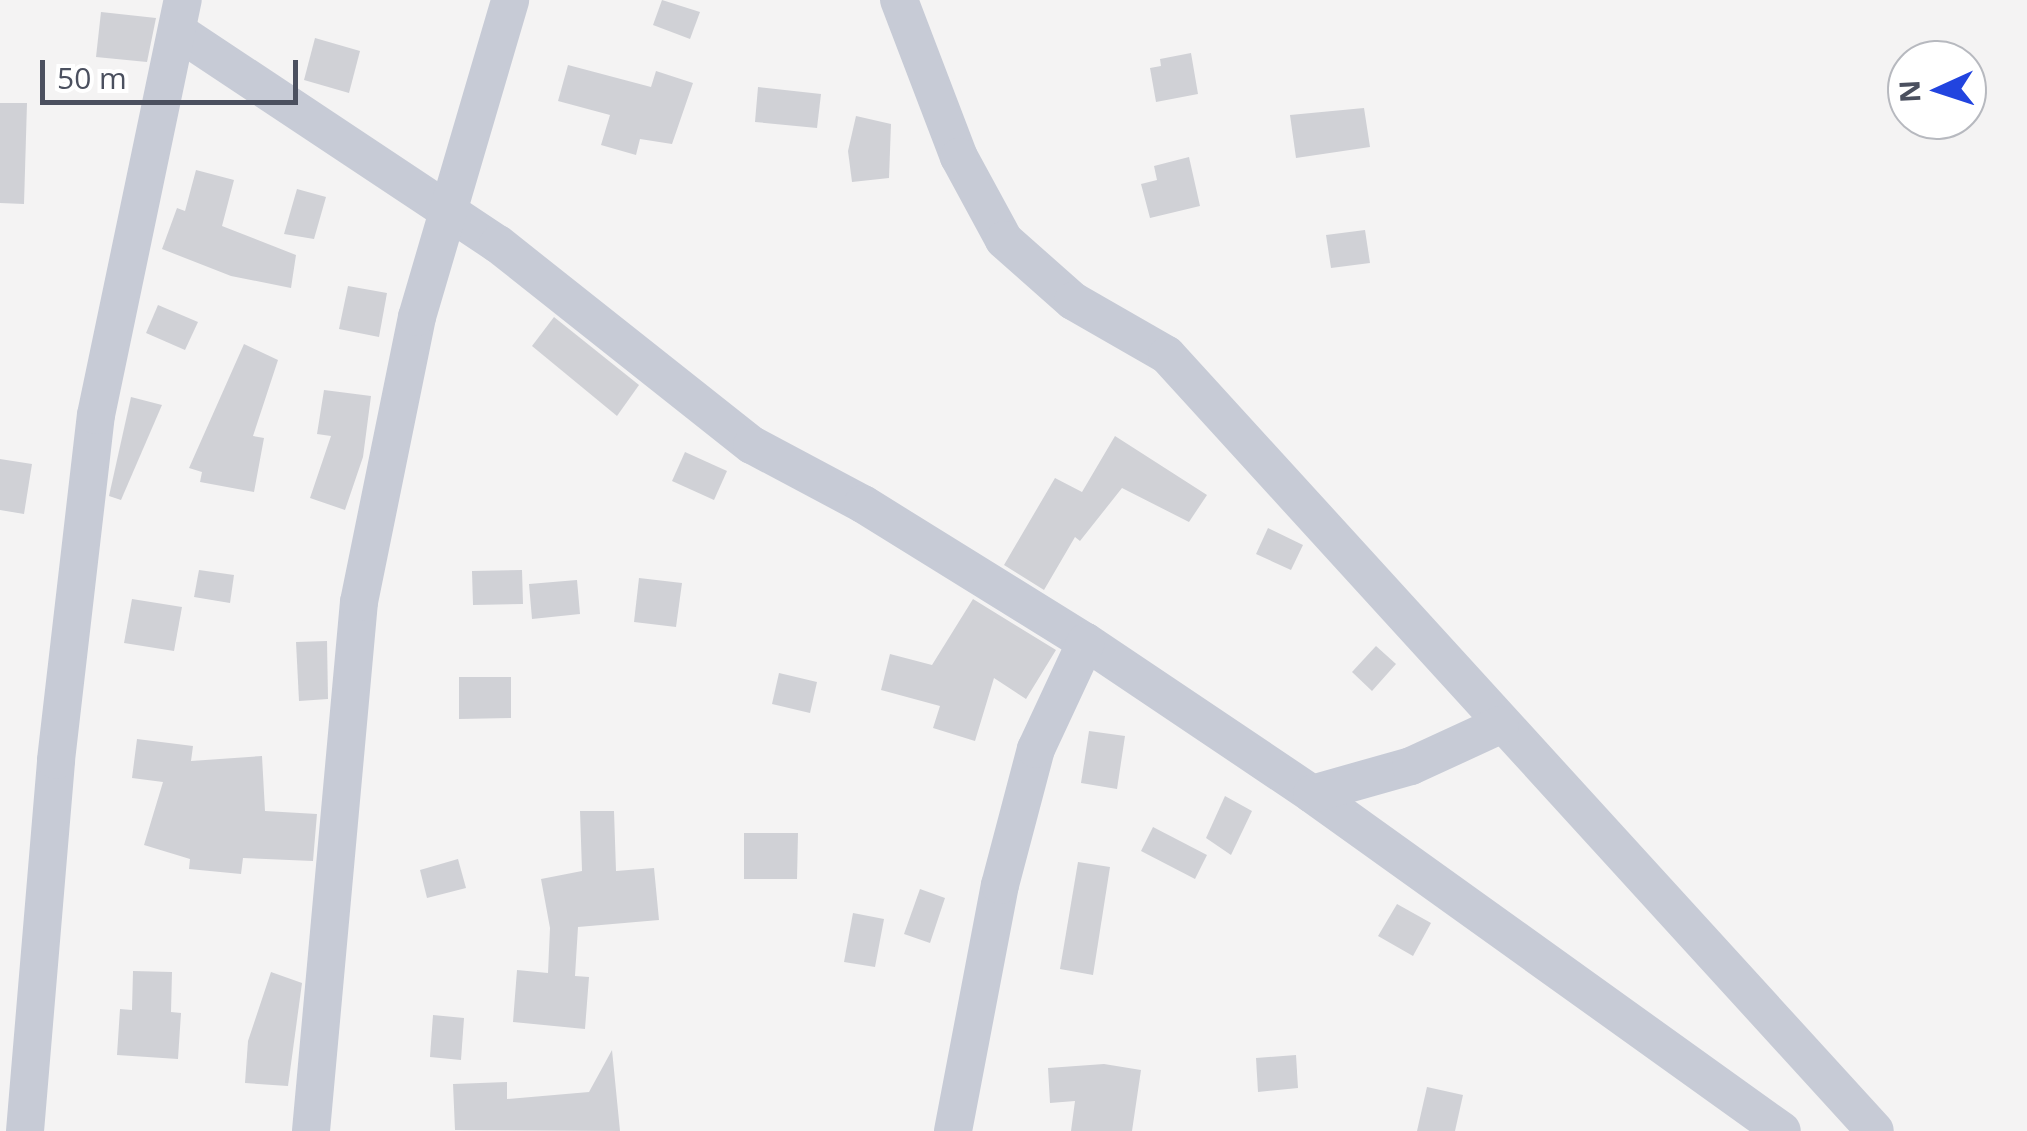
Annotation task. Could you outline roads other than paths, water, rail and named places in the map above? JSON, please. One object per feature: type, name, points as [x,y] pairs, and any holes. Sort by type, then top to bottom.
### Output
[{"type":"street","points":[[311,1131],[359,602],[417,317],[510,0]]},
{"type":"street","points":[[898,0],[960,158],[1004,240],[1073,301],[1167,355],[1500,725],[1875,1131]]},
{"type":"street","points":[[25,1131],[56,760],[96,415],[180,15],[446,210],[752,444],[1086,642],[1312,794],[1782,1131]]},
{"type":"street","points":[[953,1131],[1000,885],[1036,749],[1086,642]]},
{"type":"street","points":[[1312,794],[1411,766],[1500,725]]}]
